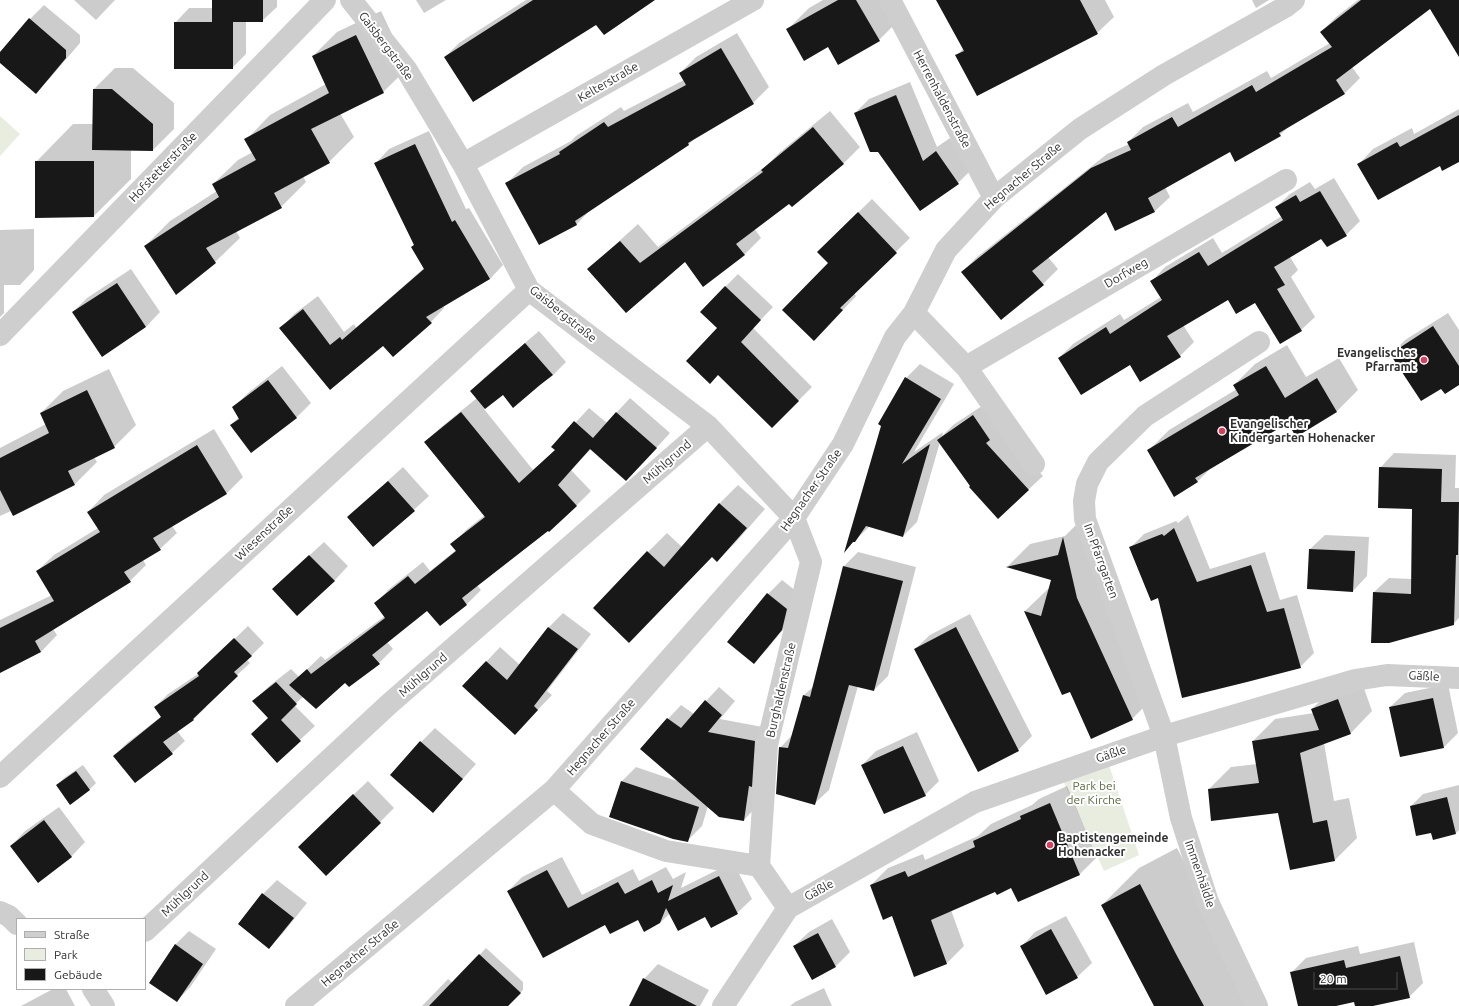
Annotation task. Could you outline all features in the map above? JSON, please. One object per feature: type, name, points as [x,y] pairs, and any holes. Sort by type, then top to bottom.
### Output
[{"type":"street","name":"Hofstetterstraße","points":[[0,335],[325,0]]},
{"type":"street","name":"Gaisbergstraße","points":[[351,0],[406,69],[463,164],[529,290],[708,426],[794,518]]},
{"type":"street","name":"Kelterstraße","points":[[463,164],[753,0]]},
{"type":"street","name":"Herrenhaldenstraße","points":[[890,0],[994,198]]},
{"type":"street","name":"Hegnacher Straße","points":[[296,1006],[554,790],[794,518],[843,444],[895,337],[914,313],[946,250],[994,198],[1080,129],[1164,75],[1294,0]]},
{"type":"street","name":"Dorfweg","points":[[966,367],[1286,180]]},
{"type":"street","name":"Wiesenstraße","points":[[0,777],[529,290]]},
{"type":"street","points":[[914,313],[966,367],[1034,464]]},
{"type":"street","name":"Im Pfarrgarten","points":[[1164,736],[1085,519],[1084,501],[1087,484],[1098,462],[1145,416],[1259,342]]},
{"type":"street","name":"Mühlgrund","points":[[146,931],[388,705],[708,426]]},
{"type":"street","name":"Burghaldenstraße","points":[[759,866],[768,745],[811,562],[794,518]]},
{"type":"street","name":"Gäßle","points":[[788,908],[975,802],[1164,736],[1355,680],[1388,675],[1459,678]]},
{"type":"street","name":"Immenhäldle","points":[[1164,736],[1181,818],[1208,902],[1257,1006]]},
{"type":"street","points":[[554,790],[592,824],[666,851],[759,866],[788,908],[723,1006]]},
{"type":"street","points":[[0,912],[9,916],[16,923]]},
{"type":"street","points":[[94,990],[104,1006]]},
{"type":"green space","points":[[0,116],[20,134],[0,156]]},
{"type":"green space","name":"Park bei der Kirche","points":[[1108,762],[1139,855],[1104,871],[1062,778]]},
{"type":"building","points":[[212,0],[263,0],[263,22],[233,22],[233,69],[174,69],[174,22],[212,22]]},
{"type":"building","points":[[533,0],[655,0],[604,35],[596,25],[473,102],[444,57]]},
{"type":"building","points":[[838,0],[856,0],[880,41],[838,65],[828,47],[804,61],[786,29]]},
{"type":"building","points":[[936,0],[1080,0],[1098,34],[977,96],[955,55],[964,51]]},
{"type":"building","points":[[1361,0],[1459,0],[1459,57],[1430,9],[1336,80],[1345,94],[1279,133],[1281,136],[1235,162],[1230,152],[1148,198],[1155,212],[1115,231],[1106,212],[1032,271],[1044,285],[1001,320],[961,272],[1091,168],[1131,150],[1127,142],[1172,117],[1178,127],[1252,85],[1256,92],[1332,47],[1320,32]]},
{"type":"building","points":[[29,18],[66,50],[66,58],[36,94],[0,63],[0,52]]},
{"type":"building","points":[[356,35],[384,93],[311,129],[330,163],[274,193],[282,208],[206,248],[216,263],[176,295],[144,246],[219,197],[212,184],[256,160],[244,139],[329,93],[312,56]]},
{"type":"building","points":[[721,48],[754,104],[688,143],[689,145],[575,221],[577,225],[539,245],[505,183],[560,154],[559,152],[604,122],[608,127],[686,85],[679,73]]},
{"type":"building","points":[[93,89],[112,89],[153,124],[153,151],[92,150]]},
{"type":"building","points":[[896,95],[923,161],[936,151],[959,184],[920,211],[878,152],[870,152],[854,113]]},
{"type":"building","points":[[1459,115],[1459,162],[1442,171],[1440,166],[1378,200],[1357,164],[1397,142],[1400,147]]},
{"type":"building","points":[[813,127],[844,164],[792,207],[789,204],[736,244],[745,255],[703,287],[685,262],[626,313],[587,269],[620,241],[640,263],[763,172],[761,170]]},
{"type":"building","points":[[415,144],[452,222],[455,220],[490,279],[426,317],[432,323],[393,357],[383,346],[330,390],[279,328],[303,309],[330,345],[340,337],[342,340],[424,269],[411,247],[414,245],[374,163]]},
{"type":"building","points":[[35,161],[94,161],[94,217],[35,218]]},
{"type":"building","points":[[1320,191],[1347,236],[1327,247],[1321,239],[1274,267],[1285,285],[1277,289],[1302,331],[1280,344],[1255,303],[1236,314],[1228,300],[1167,336],[1181,357],[1140,382],[1130,365],[1081,395],[1058,358],[1106,327],[1110,334],[1162,300],[1150,281],[1199,252],[1208,266],[1283,220],[1275,207],[1296,195],[1300,202]]},
{"type":"building","points":[[858,212],[897,253],[840,308],[843,310],[814,341],[782,310],[828,263],[817,252]]},
{"type":"building","points":[[117,283],[146,327],[102,357],[72,312]]},
{"type":"building","points":[[725,286],[761,320],[741,342],[799,401],[772,428],[718,375],[710,384],[686,361],[717,328],[700,312]]},
{"type":"building","name":"Evangelisches Pfarramt","points":[[1433,326],[1459,366],[1459,385],[1445,394],[1441,389],[1421,401],[1390,354]]},
{"type":"building","points":[[525,343],[553,375],[513,408],[503,395],[485,409],[470,391]]},
{"type":"building","name":"Evangelischer Kindergarten Hohenacker","points":[[1266,366],[1285,398],[1317,378],[1337,412],[1296,437],[1288,423],[1195,478],[1198,482],[1174,497],[1147,450],[1239,395],[1233,385]]},
{"type":"building","points":[[905,377],[941,399],[902,464],[930,444],[903,537],[866,526],[855,542],[853,542],[844,553],[881,426],[878,424]]},
{"type":"building","points":[[268,380],[297,418],[251,453],[230,425],[239,419],[232,407]]},
{"type":"building","points":[[87,390],[115,448],[68,471],[75,485],[13,516],[0,490],[0,458],[49,433],[40,413]]},
{"type":"building","points":[[461,412],[519,483],[555,450],[551,447],[574,421],[593,438],[616,412],[657,448],[626,481],[590,449],[558,485],[577,506],[549,532],[548,531],[462,598],[467,605],[440,626],[427,611],[372,655],[380,664],[349,687],[345,683],[316,709],[289,685],[307,669],[311,674],[385,618],[374,603],[408,576],[415,584],[456,551],[450,544],[485,517],[424,442]]},
{"type":"building","points":[[973,415],[990,440],[986,443],[1029,490],[998,519],[969,487],[970,486],[937,440]]},
{"type":"building","points":[[197,445],[227,494],[153,538],[161,550],[124,572],[131,582],[35,641],[41,652],[0,673],[0,628],[54,601],[36,571],[100,532],[87,512]]},
{"type":"building","points":[[1379,467],[1442,469],[1441,502],[1459,502],[1454,625],[1389,643],[1371,643],[1373,592],[1411,594],[1412,509],[1378,508]]},
{"type":"building","points":[[388,481],[415,511],[373,547],[347,517]]},
{"type":"building","points":[[719,503],[747,528],[717,562],[712,557],[629,643],[593,608],[647,551],[664,567]]},
{"type":"building","points":[[1174,528],[1197,582],[1251,565],[1267,612],[1284,608],[1301,668],[1182,698],[1158,598],[1151,601],[1129,547],[1162,534],[1164,536]]},
{"type":"building","points":[[1063,537],[1077,598],[1133,720],[1091,739],[1070,692],[1062,695],[1024,611],[1041,616],[1051,580],[1006,567],[1058,555]]},
{"type":"building","points":[[1309,549],[1355,551],[1353,592],[1307,589]]},
{"type":"building","points":[[309,555],[335,581],[297,616],[272,589]]},
{"type":"building","points":[[843,566],[903,581],[874,691],[849,685],[815,805],[776,794],[779,747],[788,748],[803,695],[810,697]]},
{"type":"building","points":[[767,593],[787,609],[782,630],[754,664],[727,642]]},
{"type":"building","points":[[548,627],[578,649],[534,706],[538,710],[515,735],[462,686],[486,661],[507,680]]},
{"type":"building","points":[[956,627],[1019,751],[978,772],[914,649]]},
{"type":"building","points":[[234,638],[252,656],[234,672],[238,676],[193,719],[194,720],[163,742],[173,754],[135,783],[113,756],[161,717],[154,707],[199,676],[197,673]]},
{"type":"building","points":[[276,682],[297,704],[281,720],[301,741],[277,763],[251,734],[268,718],[252,701]]},
{"type":"building","points":[[1433,698],[1444,748],[1400,757],[1389,707]]},
{"type":"building","points":[[1338,699],[1351,734],[1300,753],[1313,823],[1327,820],[1335,861],[1290,870],[1278,813],[1211,821],[1208,789],[1259,783],[1252,741],[1319,730],[1311,709]]},
{"type":"building","points":[[705,700],[722,715],[708,732],[755,741],[752,787],[749,786],[744,821],[719,817],[640,749],[667,718],[681,728]]},
{"type":"building","points":[[420,741],[463,779],[433,813],[390,775]]},
{"type":"building","points":[[903,746],[926,796],[884,814],[861,765]]},
{"type":"building","points":[[76,771],[90,790],[70,805],[56,785]]},
{"type":"building","points":[[621,781],[699,807],[688,842],[673,839],[609,817]]},
{"type":"building","points":[[353,794],[381,823],[326,876],[298,847]]},
{"type":"building","points":[[1447,797],[1456,834],[1433,840],[1431,833],[1416,836],[1410,806]]},
{"type":"building","points":[[1050,803],[1080,875],[1018,902],[1011,888],[997,895],[995,892],[931,920],[947,964],[914,977],[892,916],[883,920],[870,885],[905,871],[908,877],[975,847],[973,841],[1021,819],[1020,816]]},
{"type":"building","points":[[44,820],[72,857],[38,883],[10,846]]},
{"type":"building","points":[[547,870],[568,908],[618,882],[625,894],[652,880],[658,893],[673,885],[668,901],[719,876],[738,914],[711,928],[705,917],[678,931],[666,908],[660,923],[644,932],[638,920],[610,934],[605,925],[543,958],[507,891]]},
{"type":"building","points":[[1140,884],[1204,1006],[1154,1006],[1101,905]]},
{"type":"building","points":[[262,893],[294,918],[269,949],[238,924]]},
{"type":"building","points":[[1051,929],[1078,978],[1046,995],[1020,946]]},
{"type":"building","points":[[818,933],[836,967],[812,980],[793,946]]},
{"type":"building","points":[[175,944],[203,964],[177,1002],[149,983]]},
{"type":"building","points":[[479,954],[521,993],[508,1006],[429,1006]]},
{"type":"building","points":[[1400,956],[1410,998],[1373,1006],[1355,1006],[1354,1002],[1336,1006],[1298,1006],[1290,972],[1344,960],[1346,968]]},
{"type":"building","points":[[643,978],[697,1006],[629,1006]]},
{"type":"place","name":"Evangelisches Pfarramt","points":[[1424,360]]},
{"type":"place","name":"Evangelischer Kindergarten Hohenacker","points":[[1222,431]]},
{"type":"place","name":"Baptistengemeinde Hohenacker","points":[[1050,845]]}]
